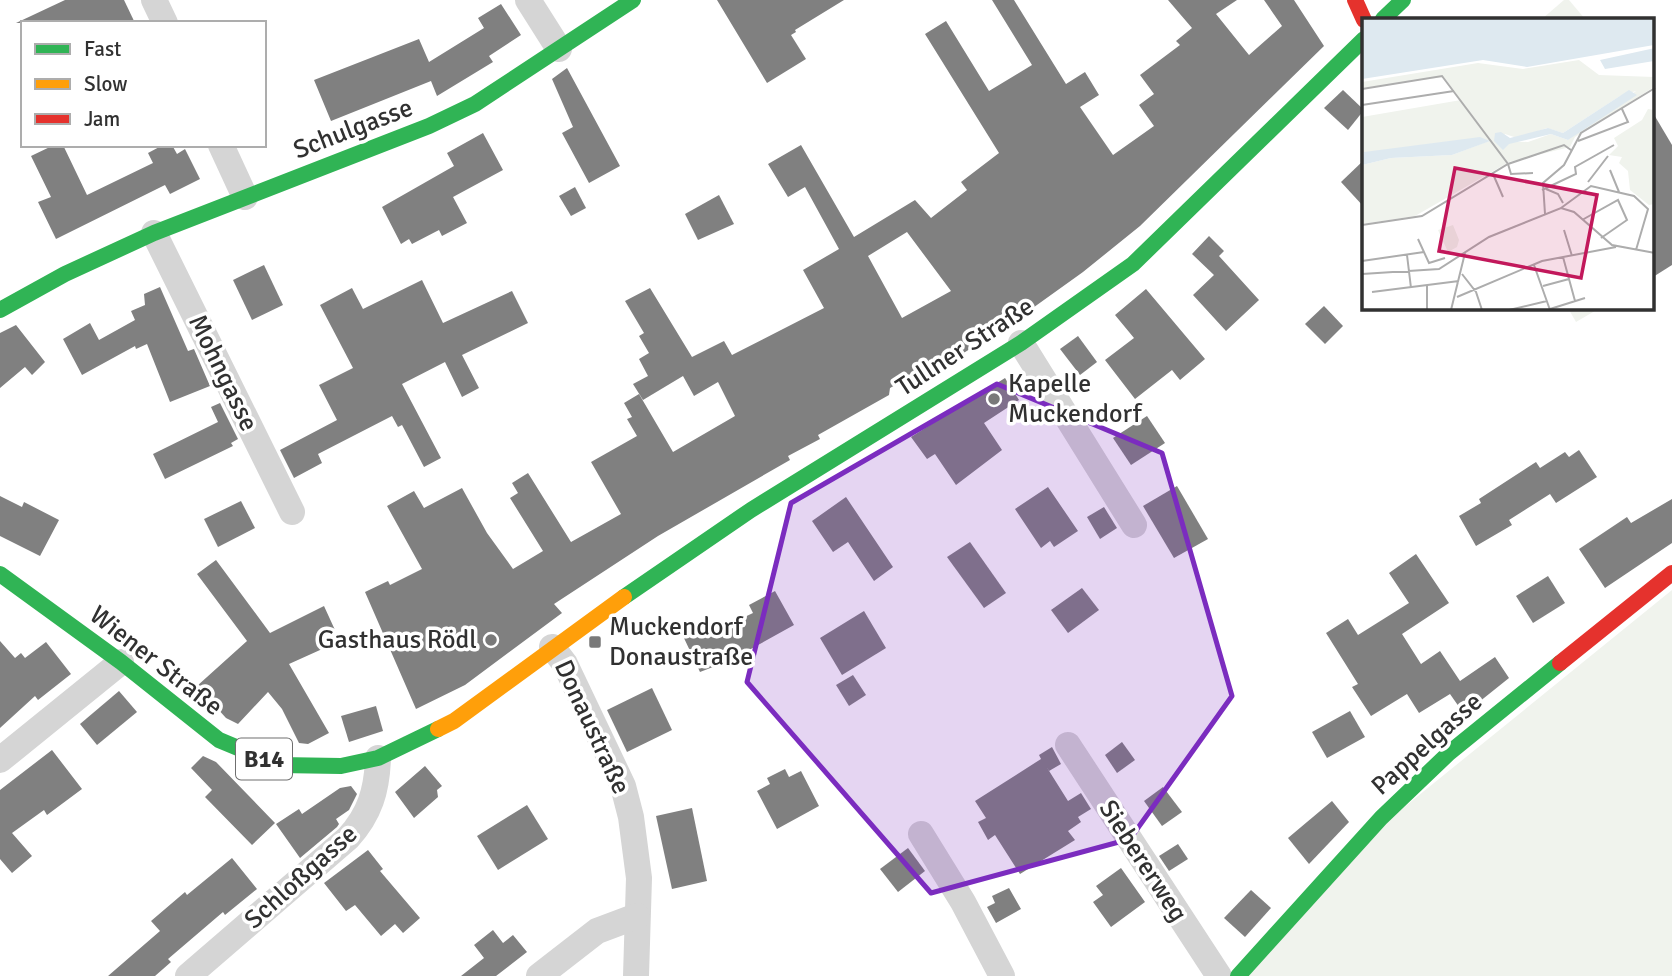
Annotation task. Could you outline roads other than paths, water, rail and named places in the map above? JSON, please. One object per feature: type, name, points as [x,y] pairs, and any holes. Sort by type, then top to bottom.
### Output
[{"type":"main road","name":"Schulgasse","points":[[0,310],[65,274],[154,233],[452,116],[475,104],[633,0]]},
{"type":"main road","points":[[1355,0],[1363,18]]},
{"type":"main road","points":[[1384,18],[1403,0]]},
{"type":"main road","name":"Tullner Straße","points":[[552,647],[751,510],[1021,343],[1133,264],[1362,40]]},
{"type":"main road","name":"Pappelgasse","points":[[1238,976],[1381,818],[1449,754],[1672,573]]},
{"type":"main road","name":"Wiener Straße","points":[[0,574],[121,662],[219,740],[279,765],[341,766],[378,758],[454,721],[552,647]]},
{"type":"street","points":[[154,0],[164,21]]},
{"type":"street","points":[[528,0],[559,49]]},
{"type":"street","points":[[222,147],[245,197]]},
{"type":"street","name":"Mohngasse","points":[[154,233],[292,512]]},
{"type":"street","points":[[1021,343],[1134,525]]},
{"type":"street","name":"Donaustraße","points":[[552,647],[565,664],[623,786],[639,878],[636,976]]},
{"type":"street","points":[[0,760],[121,662]]},
{"type":"street","name":"Siebererweg","points":[[1068,745],[1219,976]]},
{"type":"street","name":"Schloßgasse","points":[[188,976],[348,838],[366,818],[377,780],[378,758]]},
{"type":"street","points":[[921,834],[964,902],[1002,976]]},
{"type":"street","points":[[539,976],[597,931],[637,916]]},
{"type":"place","name":"Kapelle Muckendorf","points":[[994,399]]},
{"type":"place","name":"Gasthaus Rödl","points":[[491,640]]},
{"type":"place","name":"Muckendorf Donaustraße","points":[[595,642]]}]
